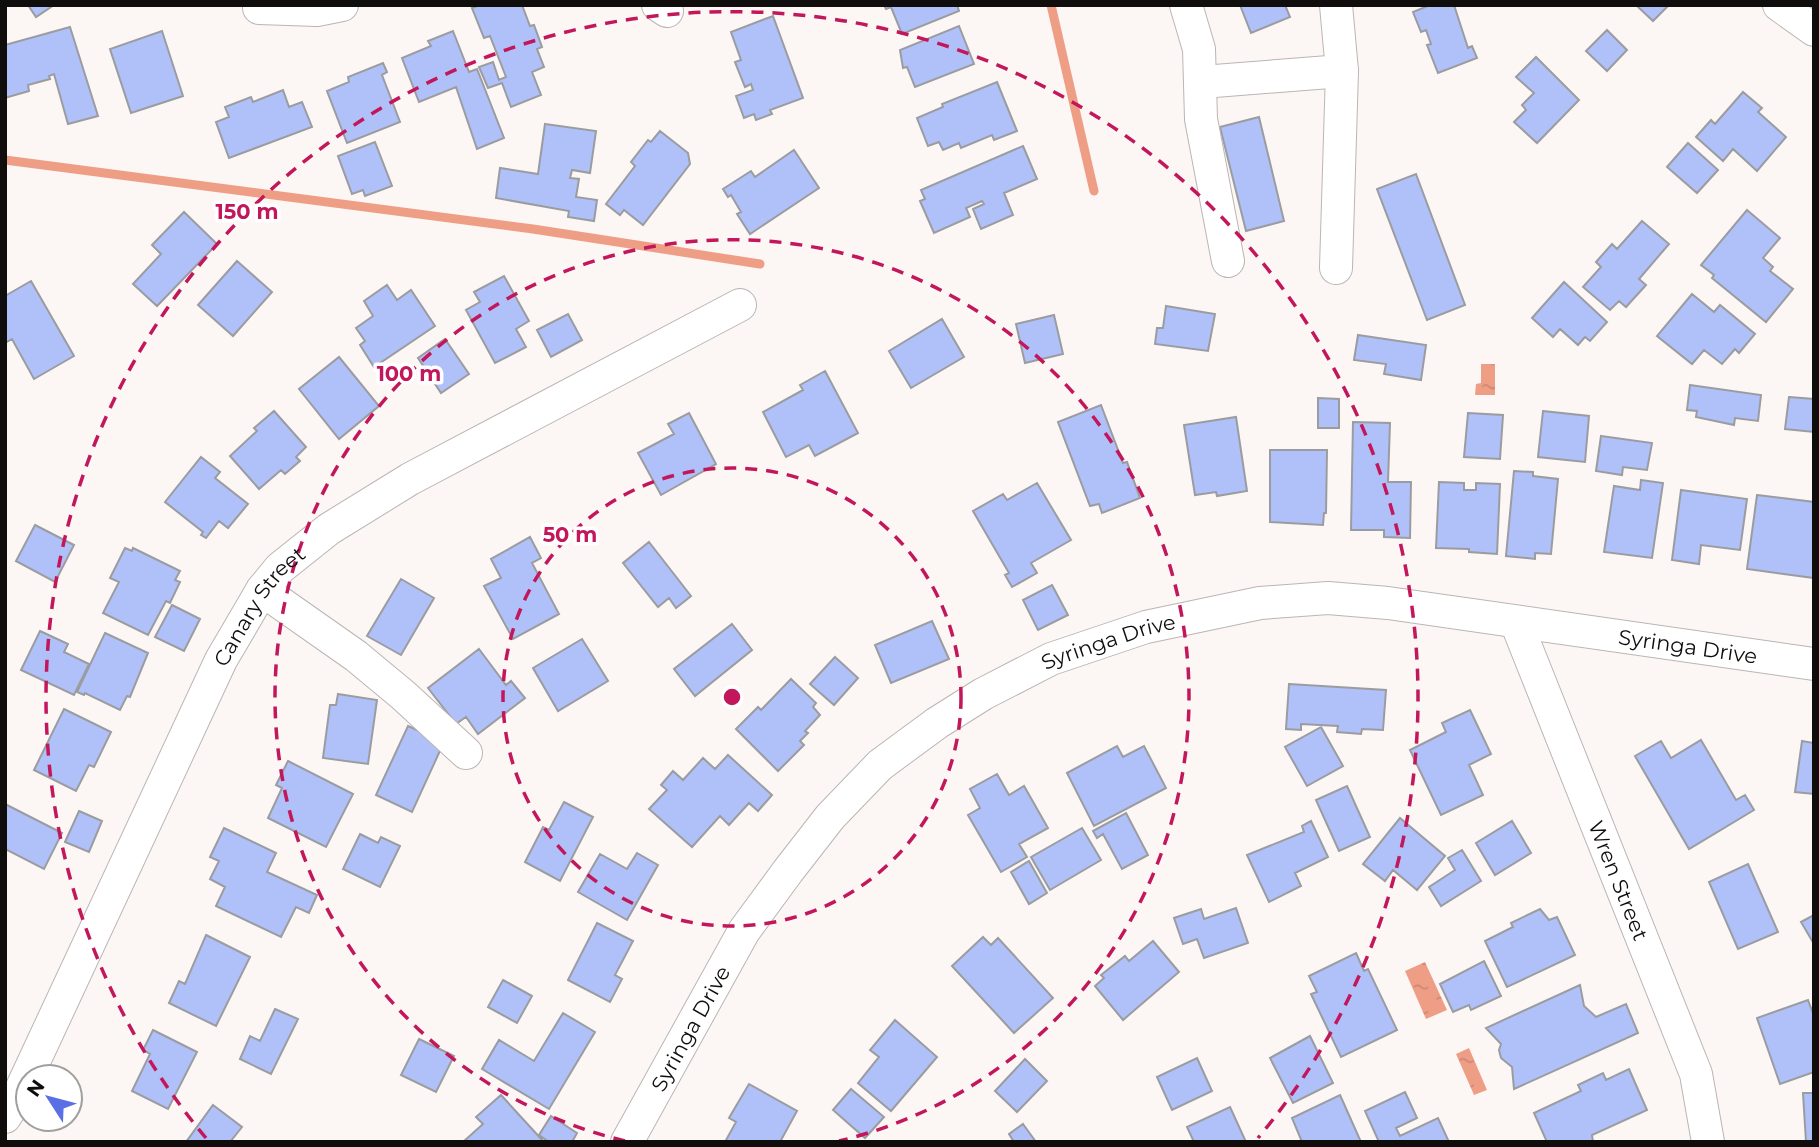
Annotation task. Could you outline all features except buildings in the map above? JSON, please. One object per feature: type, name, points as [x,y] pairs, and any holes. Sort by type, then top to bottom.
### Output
[{"type":"street","points":[[259,8],[317,10],[342,5]]},
{"type":"street","points":[[1186,5],[1199,49],[1201,119],[1228,261]]},
{"type":"street","points":[[1336,5],[1342,71],[1336,268]]},
{"type":"street","points":[[1779,5],[1814,30]]},
{"type":"street","points":[[1202,82],[1342,71]]},
{"type":"street","name":"Canary Street","points":[[5,1117],[23,1086],[221,660],[262,590],[280,568],[329,529],[410,479],[740,305]]},
{"type":"street","points":[[262,590],[356,656],[466,753]]},
{"type":"street","name":"Syringa Drive","points":[[627,1142],[744,931],[830,817],[880,765],[937,723],[983,694],[1051,659],[1146,627],[1260,603],[1328,598],[1388,603],[1814,664]]},
{"type":"street","name":"Wren Street","points":[[1516,622],[1696,1074],[1708,1142]]},
{"type":"water","points":[[1481,364],[1495,364],[1495,395],[1475,395],[1476,384],[1481,383]]},
{"type":"water","points":[[1425,962],[1447,1010],[1426,1019],[1405,971]]},
{"type":"water","points":[[1469,1048],[1487,1090],[1474,1095],[1456,1054]]},
{"type":"waterway","points":[[1051,5],[1094,191]]},
{"type":"waterway","points":[[5,160],[533,229],[760,264]]}]
